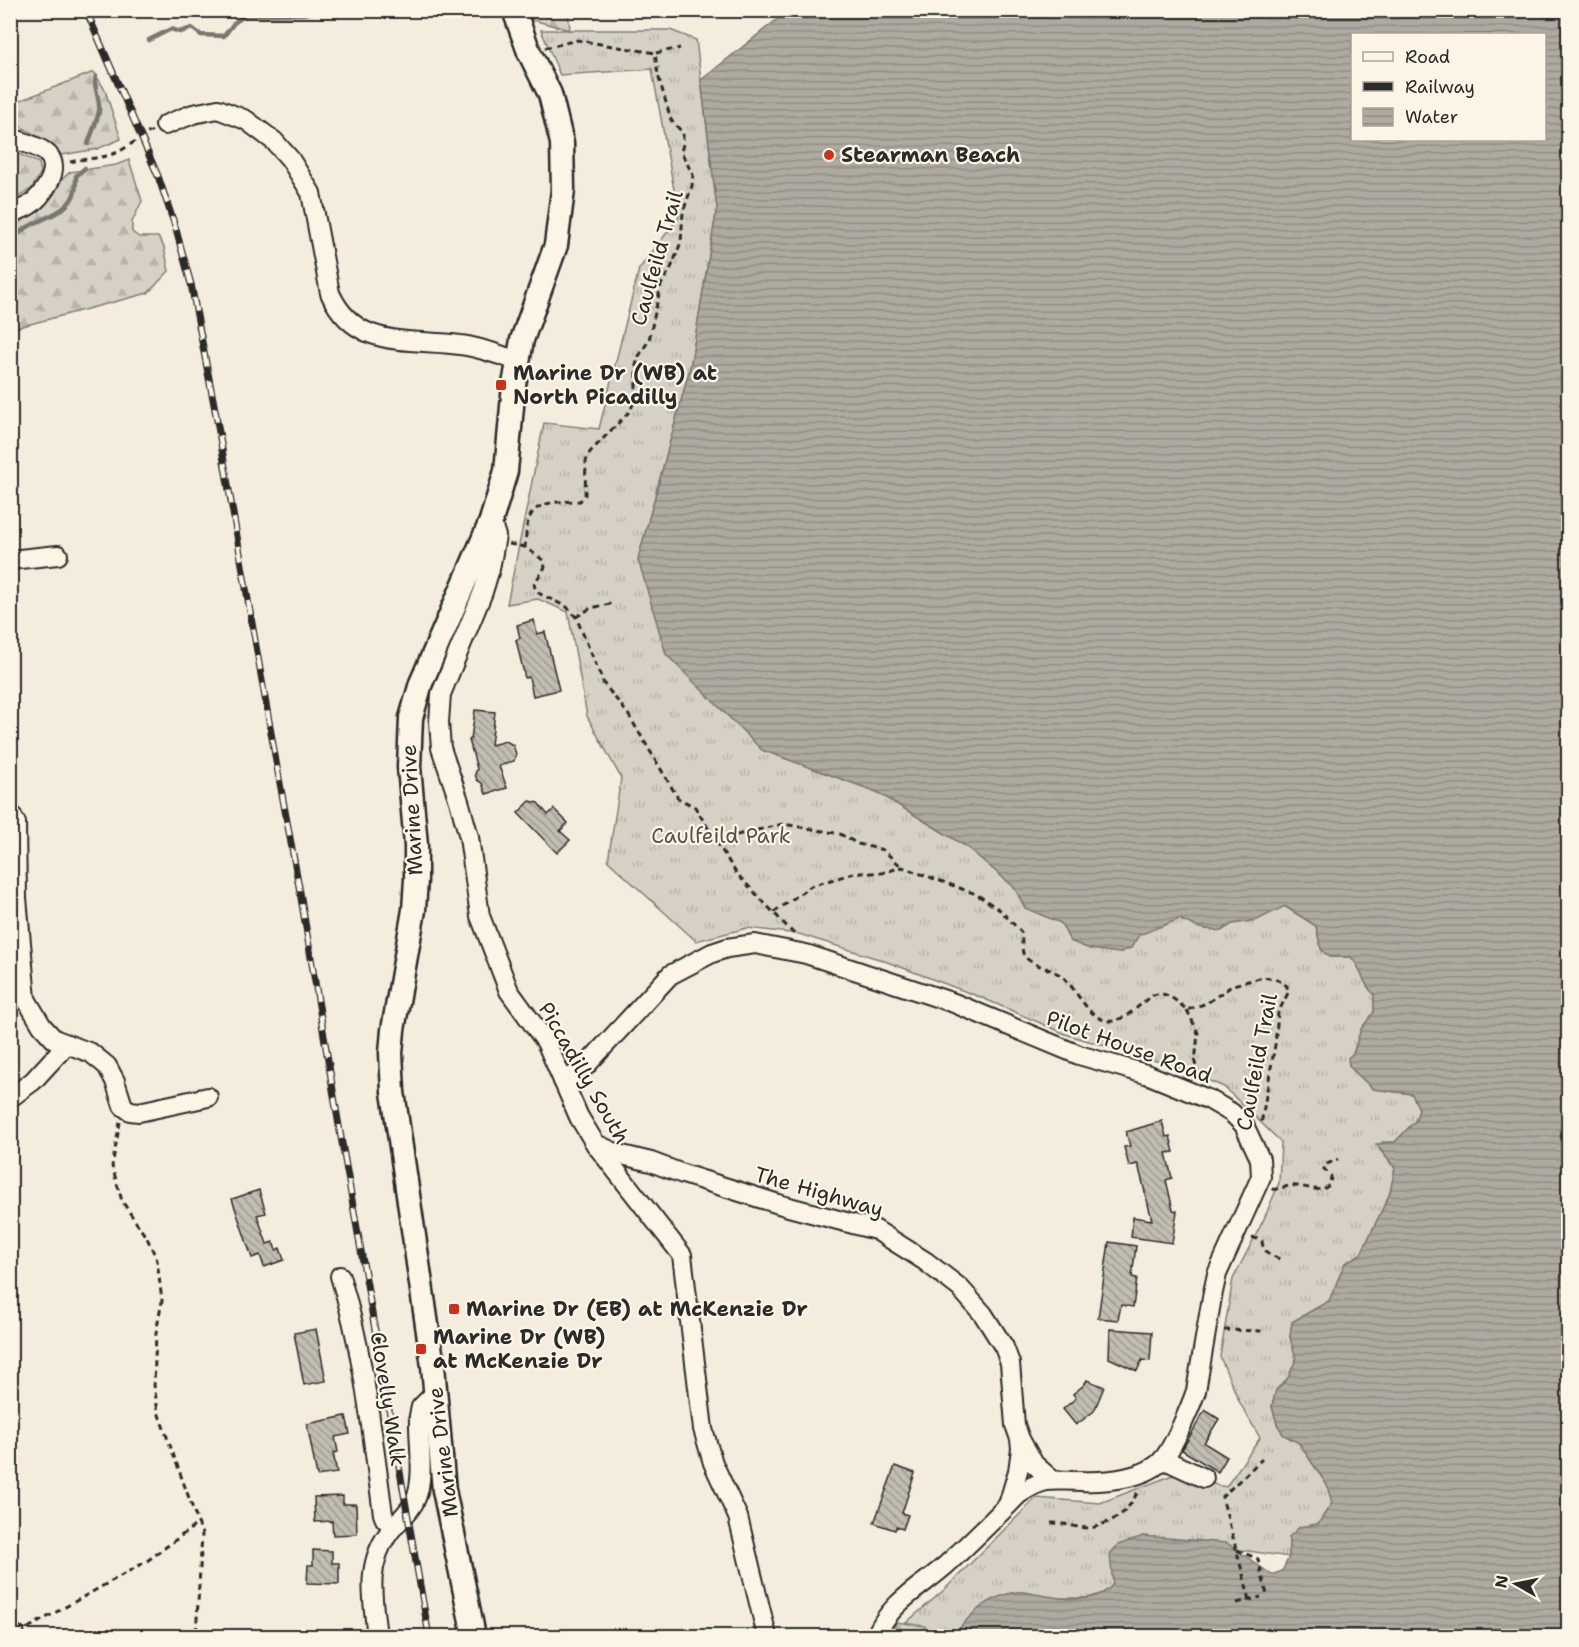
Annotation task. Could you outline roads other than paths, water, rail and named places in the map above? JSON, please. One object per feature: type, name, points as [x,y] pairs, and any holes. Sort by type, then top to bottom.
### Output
[{"type":"main road","name":"Marine Drive","points":[[474,1636],[444,1490],[433,1366],[393,1092],[391,1053],[394,1018],[414,910],[416,879],[409,731],[421,683],[491,521],[506,471],[514,385],[522,340],[556,245],[563,190],[562,142],[550,94],[529,52],[514,10]]},
{"type":"street","points":[[165,125],[193,114],[218,109],[246,120],[274,141],[290,159],[311,193],[330,293],[335,304],[354,325],[366,333],[381,337],[469,346],[518,361]]},
{"type":"street","points":[[10,137],[45,152],[52,163],[51,175],[44,191],[29,206],[10,213]]},
{"type":"street","name":"Piccadilly South","points":[[491,521],[496,536],[494,553],[483,592],[441,694],[439,735],[469,837],[477,904],[495,960],[509,991],[546,1042],[579,1117],[596,1145],[682,1255],[703,1429],[713,1463],[738,1517],[767,1636]]},
{"type":"street","points":[[10,560],[58,555]]},
{"type":"street","points":[[10,812],[15,823],[17,898],[26,999],[42,1026],[54,1039],[91,1053],[107,1066],[115,1081],[123,1106],[130,1111],[139,1112],[208,1097]]},
{"type":"street","name":"Pilot House Road","points":[[563,1081],[581,1071],[670,975],[698,959],[727,948],[755,944],[821,958],[954,1003],[1079,1055],[1149,1075],[1200,1096],[1232,1113],[1244,1125],[1255,1146],[1261,1177],[1217,1274],[1196,1391],[1164,1459]]},
{"type":"street","points":[[10,1098],[33,1081],[67,1044]]},
{"type":"street","name":"The Highway","points":[[596,1145],[618,1154],[651,1162],[773,1202],[876,1230],[925,1261],[960,1288],[983,1314],[1004,1347],[1010,1363],[1015,1425],[1034,1464],[1051,1479]]},
{"type":"street","name":"Clovelly Walk","points":[[340,1276],[350,1312],[366,1395],[384,1519],[393,1527]]},
{"type":"street","points":[[377,1636],[371,1586],[374,1569],[380,1547],[393,1527],[413,1506],[417,1497],[420,1480],[419,1416],[421,1407],[435,1393]]},
{"type":"street","name":"The Highway","points":[[1008,1506],[1018,1471],[1020,1439]]},
{"type":"street","points":[[876,1636],[897,1604],[944,1567],[1030,1486],[1051,1479],[1103,1481],[1124,1478],[1144,1471],[1164,1459],[1204,1478]]},
{"type":"water","points":[[789,10],[1568,11],[1568,1636],[954,1636],[973,1613],[997,1597],[1007,1594],[1023,1592],[1079,1599],[1089,1598],[1106,1591],[1113,1584],[1110,1554],[1118,1545],[1143,1536],[1227,1543],[1272,1575],[1282,1571],[1289,1557],[1289,1537],[1300,1527],[1318,1524],[1332,1503],[1327,1485],[1299,1443],[1284,1435],[1277,1424],[1272,1406],[1276,1390],[1288,1378],[1296,1359],[1290,1337],[1292,1322],[1329,1301],[1345,1263],[1361,1254],[1390,1193],[1395,1168],[1376,1144],[1395,1142],[1416,1120],[1419,1109],[1412,1094],[1373,1089],[1349,1066],[1348,1058],[1354,1052],[1361,1029],[1374,1012],[1374,994],[1351,957],[1330,957],[1321,949],[1316,926],[1285,906],[1257,920],[1232,924],[1221,931],[1200,928],[1179,919],[1139,935],[1131,948],[1119,953],[1090,949],[1070,941],[1061,923],[1025,908],[1014,887],[967,847],[877,792],[762,750],[666,654],[638,559],[690,368],[717,208],[701,80]]},
{"type":"waterway","points":[[149,40],[171,29],[180,32],[192,28],[201,35],[224,36],[234,23],[246,15],[303,14],[323,10]]},
{"type":"waterway","points":[[88,144],[99,111],[96,76]]},
{"type":"waterway","points":[[10,244],[16,235],[55,214],[71,201],[75,191],[76,176],[85,168]]},
{"type":"railway","points":[[86,10],[158,176],[191,284],[300,892],[429,1636]]},
{"type":"place","name":"Stearman Beach","points":[[829,155]]},
{"type":"place","name":"Marine Dr (WB) at North Picadilly","points":[[501,385]]},
{"type":"place","name":"Marine Dr (EB) at McKenzie Dr","points":[[454,1309]]},
{"type":"place","name":"Marine Dr (WB) at McKenzie Dr","points":[[421,1349]]},
{"type":"park label","name":"Caulfeild Park","points":[[721,836]]}]
